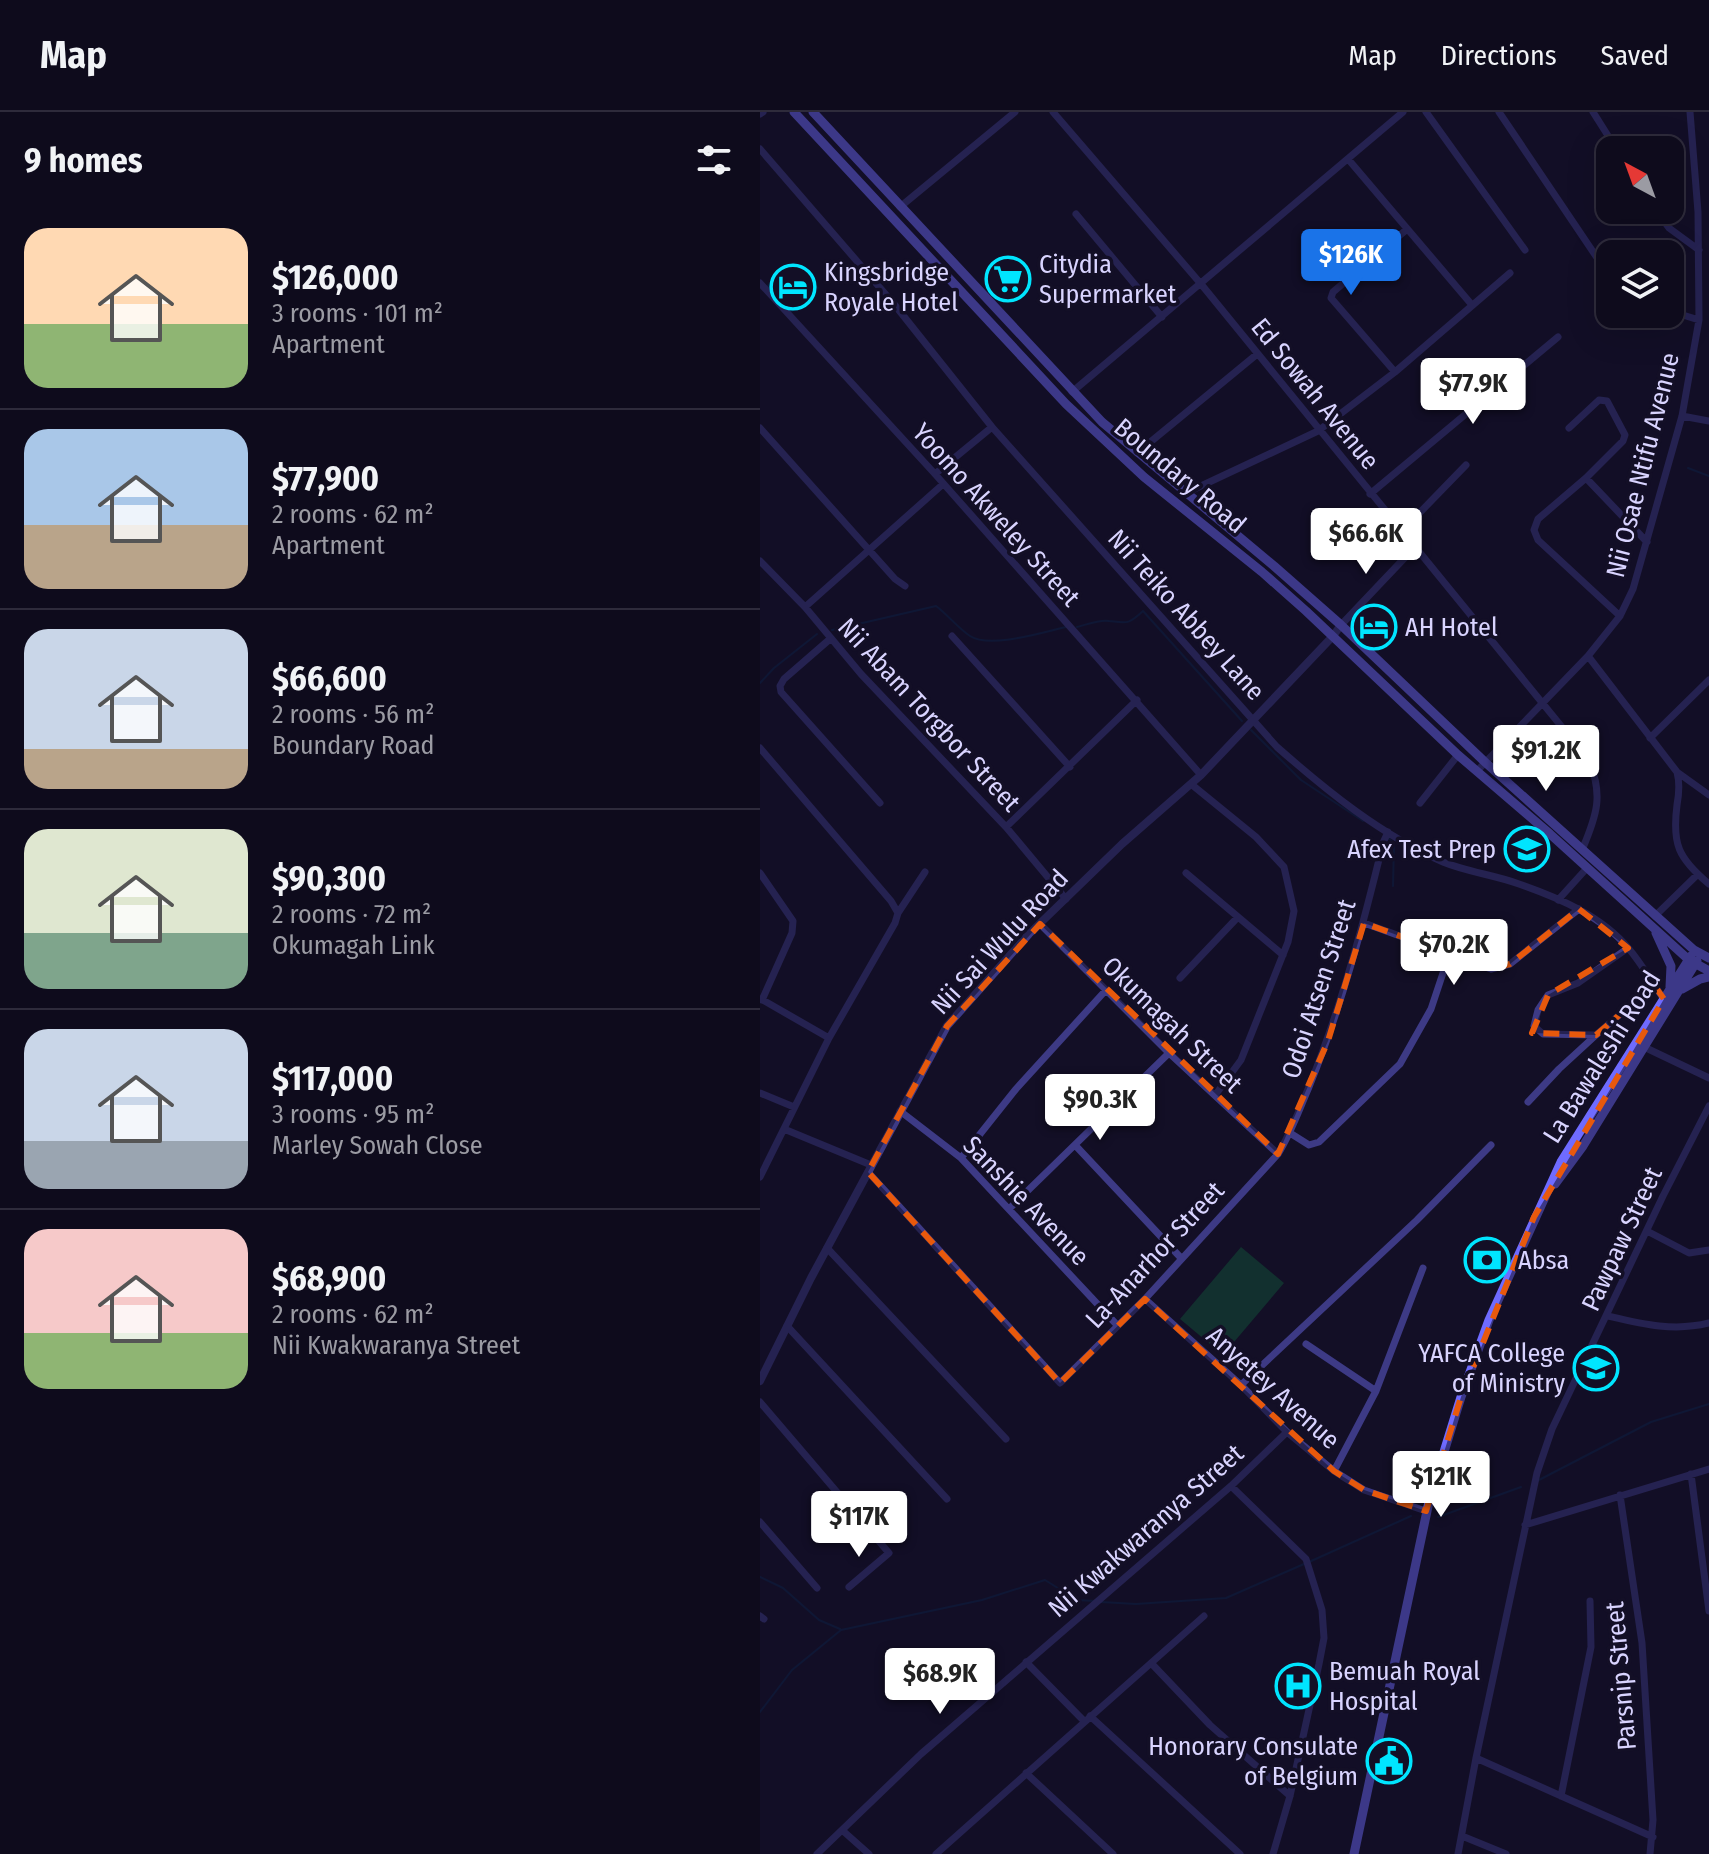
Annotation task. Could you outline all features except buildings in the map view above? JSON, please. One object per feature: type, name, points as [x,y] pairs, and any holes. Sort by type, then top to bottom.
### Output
[{"type":"main road","name":"Boundary Road","points":[[794,112],[1092,430],[1144,477],[1262,572],[1458,755],[1709,974]]},
{"type":"main road","name":"Boundary Road","points":[[813,112],[1072,392],[1137,453],[1341,625],[1486,763],[1701,954]]},
{"type":"main road","points":[[1653,927],[1671,966],[1675,990],[1709,974]]},
{"type":"main road","name":"La Bawaleshi Road","points":[[1549,1189],[1563,1176],[1583,1146],[1692,962],[1701,954]]},
{"type":"main road","name":"La Bawaleshi Road","points":[[1354,1854],[1426,1511],[1461,1397],[1489,1320],[1561,1162],[1664,999],[1675,990]]},
{"type":"street","points":[[900,207],[1015,112]]},
{"type":"street","name":"Ed Sowah Avenue","points":[[1053,112],[1201,284],[1588,759],[1598,780],[1598,793],[1592,826],[1582,850]]},
{"type":"street","points":[[1072,392],[1403,112]]},
{"type":"street","points":[[1426,112],[1525,250]]},
{"type":"street","points":[[1499,112],[1596,256]]},
{"type":"street","points":[[1593,112],[1608,136]]},
{"type":"street","name":"Nii Osae Ntifu Avenue","points":[[1477,771],[1588,656],[1620,616],[1633,589],[1682,416],[1699,320],[1698,212],[1690,112]]},
{"type":"street","name":"Nii Teiko Abbey Lane","points":[[760,149],[894,304],[992,427],[1277,747],[1330,793],[1387,833],[1443,862],[1519,884],[1579,909],[1606,927],[1628,948],[1664,999]]},
{"type":"street","points":[[1348,159],[1472,305]]},
{"type":"street","points":[[1698,212],[1709,210]]},
{"type":"street","points":[[1076,214],[1162,317]]},
{"type":"street","points":[[1666,224],[1699,250]]},
{"type":"street","points":[[1395,372],[1331,298],[1333,292],[1406,230]]},
{"type":"street","points":[[1186,493],[1318,431],[1395,372],[1510,273]]},
{"type":"street","name":"Yoomo Akweley Street","points":[[760,283],[935,474],[1201,775]]},
{"type":"street","points":[[1684,315],[1699,320]]},
{"type":"street","points":[[1370,494],[1558,337]]},
{"type":"street","points":[[1137,453],[1256,355]]},
{"type":"street","points":[[1569,428],[1599,400],[1603,400],[1623,428],[1623,441],[1538,519],[1534,530],[1538,540],[1620,616]]},
{"type":"street","points":[[1682,416],[1709,421]]},
{"type":"street","points":[[935,474],[992,427]]},
{"type":"street","points":[[760,428],[905,586]]},
{"type":"street","points":[[1401,532],[1466,465]]},
{"type":"street","points":[[1586,478],[1647,542]]},
{"type":"street","points":[[805,607],[942,485]]},
{"type":"street","points":[[1341,625],[1414,548]]},
{"type":"street","name":"Nii Abam Torgbor Street","points":[[760,561],[1006,827],[1066,899]]},
{"type":"street","name":"Nii Sai Wulu Road","points":[[760,1381],[869,1168],[947,1026],[1040,924],[1122,844],[1201,775],[1341,625]]},
{"type":"street","points":[[952,636],[1070,767]]},
{"type":"street","points":[[830,639],[784,679],[781,692],[880,803]]},
{"type":"street","points":[[1588,656],[1677,772],[1709,795]]},
{"type":"street","points":[[1650,738],[1709,680]]},
{"type":"street","points":[[1006,827],[1137,700]]},
{"type":"street","points":[[760,748],[898,913]]},
{"type":"street","points":[[1420,803],[1458,755]]},
{"type":"street","points":[[1677,772],[1679,787],[1675,842],[1684,858],[1709,884]]},
{"type":"street","points":[[1191,784],[1256,837],[1284,867],[1294,911],[1283,955],[1241,1060],[1216,1094]]},
{"type":"street","name":"Odoi Atsen Street","points":[[1278,1154],[1290,1133],[1328,1041],[1364,923],[1387,833]]},
{"type":"street","points":[[1558,900],[1587,868]]},
{"type":"street","points":[[760,1177],[829,1038],[898,913],[925,872]]},
{"type":"street","points":[[760,873],[793,921],[792,933],[761,999],[829,1038]]},
{"type":"street","points":[[1186,873],[1283,955]]},
{"type":"street","points":[[1655,916],[1698,874]]},
{"type":"street","points":[[1364,923],[1491,969],[1500,968],[1534,946],[1579,909]]},
{"type":"street","points":[[1180,978],[1237,918]]},
{"type":"street","name":"Okumagah Street","points":[[1040,924],[1169,1053],[1278,1154]]},
{"type":"street","points":[[1596,1035],[1543,1034],[1534,1026],[1538,1010],[1548,995],[1578,983],[1628,948]]},
{"type":"street","points":[[1290,1133],[1309,1145],[1319,1142],[1394,1072],[1431,1009],[1449,955]]},
{"type":"street","points":[[1528,1102],[1596,1035],[1654,985]]},
{"type":"street","points":[[961,1158],[1016,1089],[1106,990]]},
{"type":"street","points":[[1644,1047],[1709,1078]]},
{"type":"street","points":[[1009,1209],[1169,1053]]},
{"type":"street","points":[[760,1093],[794,1107]]},
{"type":"street","name":"Pawpaw Street","points":[[1458,1854],[1537,1473],[1552,1429],[1709,1106]]},
{"type":"street","name":"Sanshie Avenue","points":[[900,1111],[961,1158],[1117,1325]]},
{"type":"street","points":[[784,1129],[869,1168]]},
{"type":"street","points":[[1075,1145],[1181,1258]]},
{"type":"street","points":[[1241,1385],[1417,1220],[1491,1145]]},
{"type":"street","name":"La-Anarhor Street","points":[[869,1168],[1060,1383],[1145,1299],[1278,1154]]},
{"type":"street","points":[[1647,1231],[1689,1253],[1709,1250]]},
{"type":"street","points":[[827,1248],[1006,1439]]},
{"type":"street","points":[[1334,1471],[1376,1391],[1423,1268]]},
{"type":"street","name":"Anyetey Avenue","points":[[1145,1299],[1241,1385],[1287,1432],[1334,1471],[1364,1490],[1426,1511]]},
{"type":"street","points":[[1608,1316],[1666,1328],[1690,1328],[1709,1323]]},
{"type":"street","points":[[787,1326],[947,1499]]},
{"type":"street","points":[[1306,1344],[1376,1391]]},
{"type":"street","points":[[760,1402],[889,1553],[849,1587]]},
{"type":"street","name":"Nii Kwakwaranya Street","points":[[817,1854],[921,1754],[1231,1486],[1287,1432]]},
{"type":"street","points":[[1525,1525],[1709,1469]]},
{"type":"street","points":[[1691,1474],[1709,1611]]},
{"type":"street","points":[[1231,1486],[1306,1559],[1322,1610],[1324,1638],[1290,1796],[1273,1854]]},
{"type":"street","name":"Parsnip Street","points":[[1620,1495],[1642,1643],[1653,1837],[1650,1854]]},
{"type":"street","points":[[760,1522],[817,1588]]},
{"type":"street","points":[[1561,1796],[1591,1647],[1590,1601]]},
{"type":"street","points":[[936,1854],[1204,1616]]},
{"type":"street","points":[[1026,1662],[1240,1854]]},
{"type":"street","points":[[1152,1664],[1210,1725],[1290,1796]]},
{"type":"street","points":[[1476,1758],[1653,1837]]},
{"type":"street","points":[[1026,1773],[1113,1854]]},
{"type":"street","points":[[842,1830],[869,1854]]},
{"type":"street","points":[[1462,1836],[1506,1854]]},
{"type":"highlighted area","points":[[1579,909],[1628,948],[1548,995],[1532,1033],[1596,1035],[1654,985],[1664,999],[1534,1217],[1461,1397],[1426,1511],[1364,1490],[1334,1471],[1145,1299],[1060,1383],[868,1172],[947,1026],[1040,924],[1278,1154],[1328,1041],[1364,923],[1491,969],[1510,964]]},
{"type":"green space","points":[[1241,1247],[1284,1283],[1223,1355],[1180,1319]]},
{"type":"water","name":"Kingsbridge Royale Hotel","points":[[794,262],[819,288],[791,313],[766,286]]},
{"type":"waterway","points":[[1688,468],[1709,476]]},
{"type":"waterway","points":[[832,630],[936,606],[966,633],[979,640],[1017,638],[1066,627]]},
{"type":"waterway","points":[[1077,627],[1101,621],[1127,622],[1143,611],[1242,721]]},
{"type":"waterway","points":[[760,683],[817,634]]},
{"type":"waterway","points":[[1251,730],[1301,780],[1363,821]]},
{"type":"waterway","points":[[1388,838],[1394,843],[1393,886]]},
{"type":"waterway","points":[[1537,1481],[1651,1422],[1709,1404]]},
{"type":"waterway","points":[[1438,1517],[1521,1487]]},
{"type":"waterway","points":[[1309,1562],[1411,1516]]},
{"type":"waterway","points":[[1101,1602],[1136,1604],[1226,1598],[1304,1564]]},
{"type":"waterway","points":[[760,1577],[783,1588],[819,1620],[840,1629]]},
{"type":"waterway","points":[[760,1712],[792,1670],[841,1630],[982,1600],[1045,1580],[1077,1600],[1095,1601]]},
{"type":"place","name":"Citydia Supermarket","points":[[1008,279]]},
{"type":"place","name":"Kingsbridge Royale Hotel","points":[[793,287]]},
{"type":"place","name":"AH Hotel","points":[[1374,627]]},
{"type":"place","name":"Afex Test Prep","points":[[1527,849]]},
{"type":"place","name":"Absa","points":[[1487,1260]]},
{"type":"place","name":"YAFCA College of Ministry","points":[[1596,1368]]},
{"type":"place","name":"Bemuah Royal Hospital","points":[[1298,1686]]},
{"type":"place","name":"Honorary Consulate of Belgium","points":[[1389,1761]]}]
